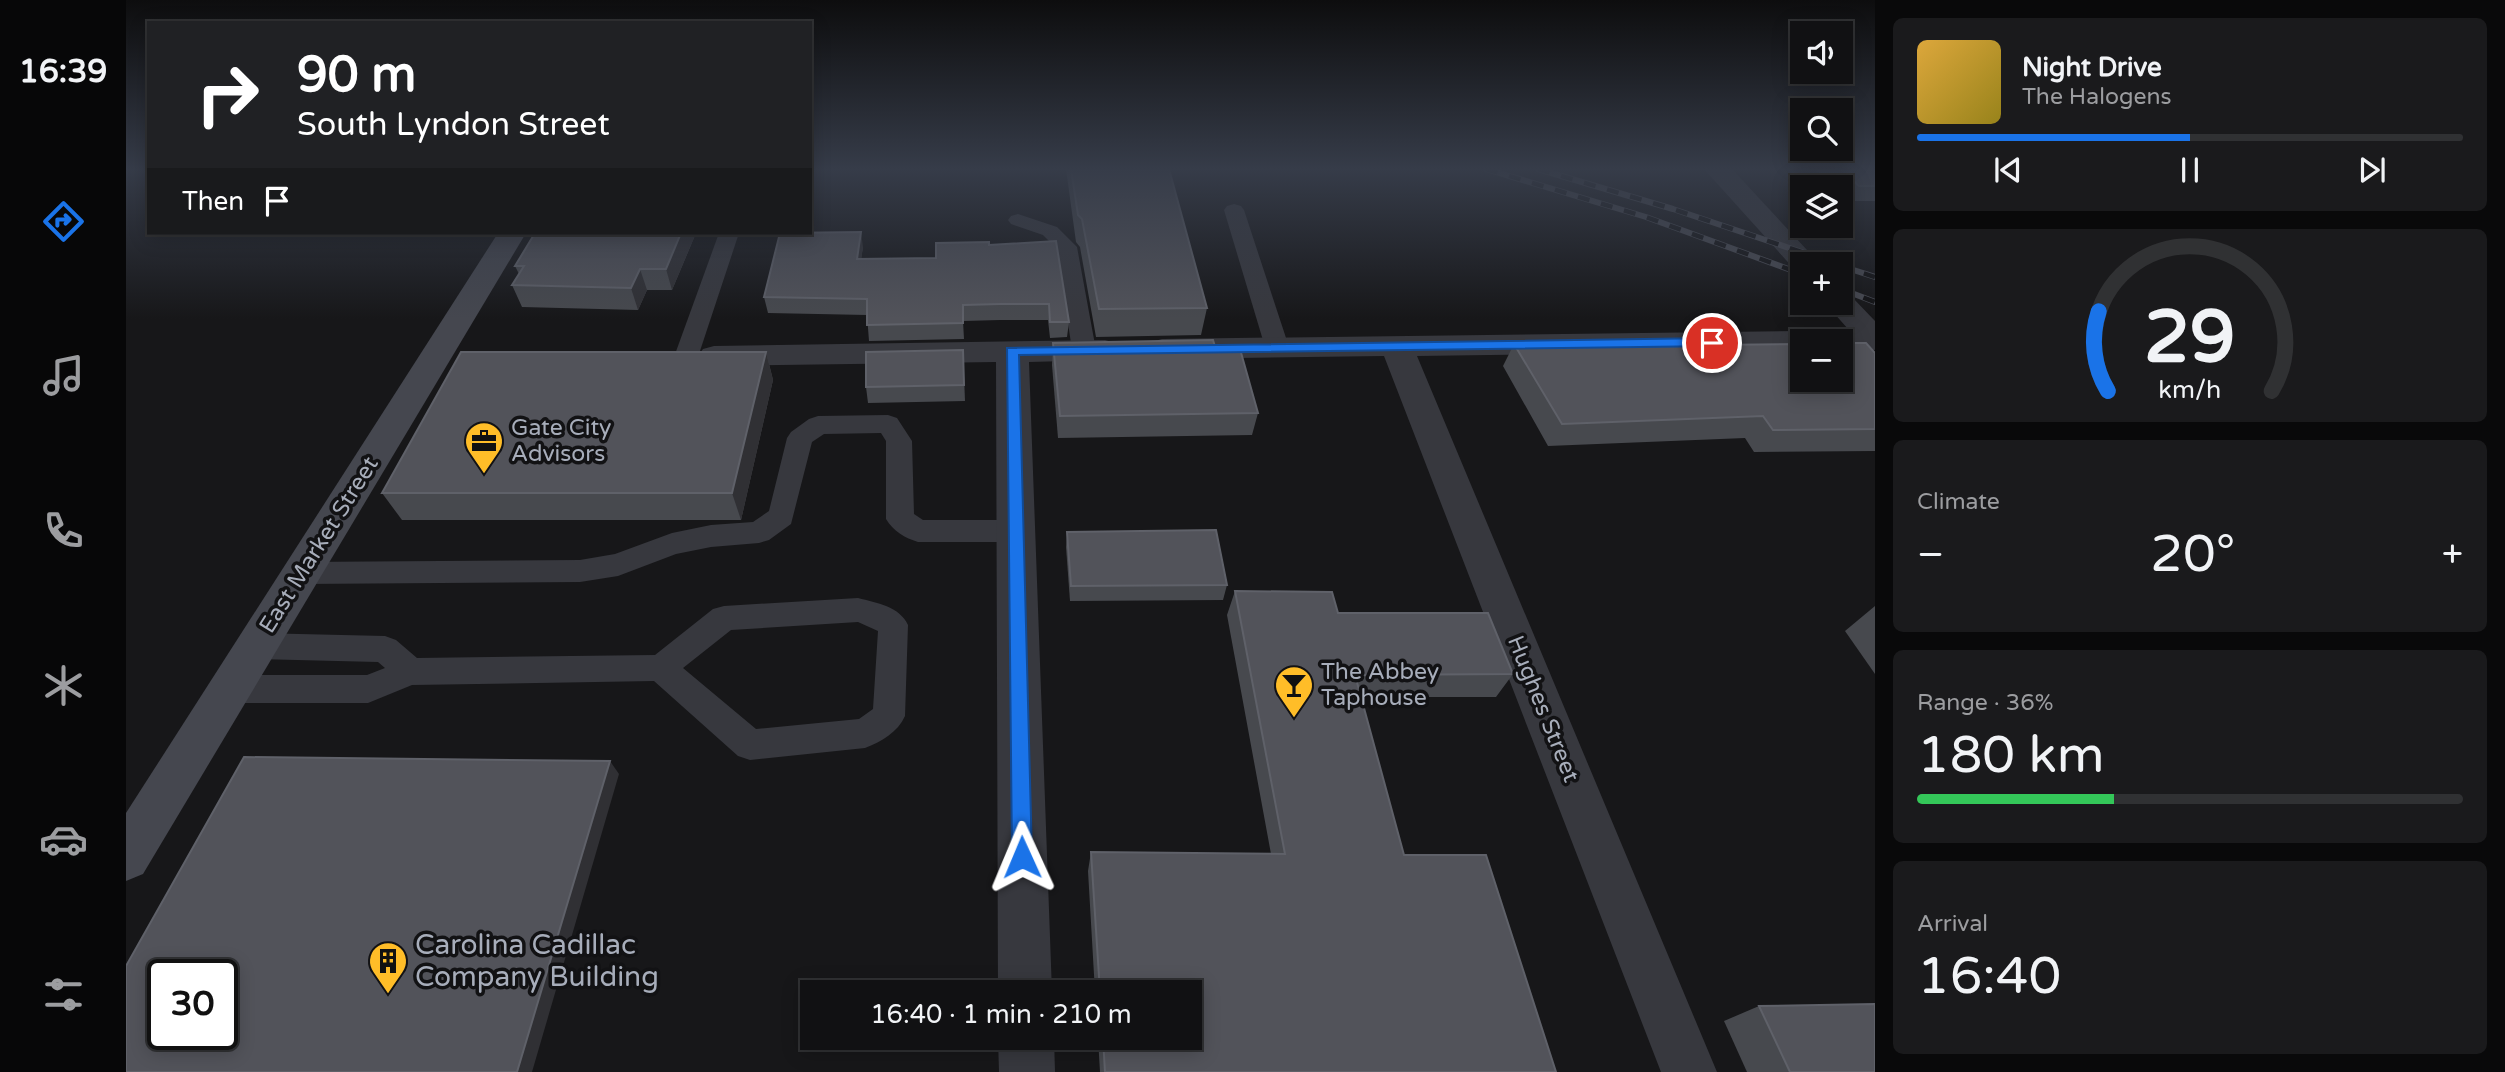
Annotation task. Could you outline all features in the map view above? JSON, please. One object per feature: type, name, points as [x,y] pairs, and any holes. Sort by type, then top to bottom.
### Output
[{"type":"main road","name":"East Market Street","points":[[126,857],[301,573],[448,361],[511,235]]},
{"type":"street","points":[[1763,219],[1794,252]]},
{"type":"street","points":[[1851,315],[1875,340]]},
{"type":"street","points":[[673,357],[1875,340]]},
{"type":"street","name":"Hughes Street","points":[[1396,345],[1689,1072]]},
{"type":"street","points":[[1012,351],[1025,980]]},
{"type":"street","points":[[1026,1050],[1027,1072]]},
{"type":"lane","points":[[1237,219],[1277,347]]},
{"type":"lane","points":[[1018,220],[1050,231],[1067,247],[1084,350]]},
{"type":"lane","points":[[673,357],[728,235]]},
{"type":"lane","points":[[301,573],[580,571],[618,565],[672,544],[711,536],[759,532],[781,517],[800,438],[818,425],[840,423],[888,424],[899,441],[900,519],[918,531],[1016,531]]},
{"type":"lane","points":[[229,690],[368,689],[410,672],[661,668],[724,618],[858,610],[878,615],[893,625],[889,716],[865,733],[750,745],[661,668]]},
{"type":"lane","points":[[256,646],[385,649],[410,672]]},
{"type":"building","points":[[1082,219],[1183,219],[1207,308],[1099,309]]},
{"type":"building","points":[[861,232],[857,259],[936,258],[936,243],[989,242],[989,245],[1056,241],[1069,322],[1050,322],[1049,304],[1000,304],[963,305],[963,323],[867,325],[867,299],[764,297],[780,235],[812,235],[812,233]]},
{"type":"building","points":[[534,235],[680,235],[666,269],[640,269],[631,288],[512,285],[524,266],[515,266]]},
{"type":"building","points":[[1213,340],[1216,350],[1240,349],[1258,413],[1060,416],[1053,343]]},
{"type":"building","points":[[1853,343],[1866,343],[1875,353],[1875,429],[1773,430],[1763,416],[1562,424],[1514,344],[1790,344],[1790,392],[1853,392]]},
{"type":"building","points":[[963,350],[964,385],[866,387],[866,352]]},
{"type":"building","points":[[461,352],[766,352],[732,493],[382,493]]},
{"type":"building","points":[[1216,530],[1227,585],[1071,586],[1067,532]]},
{"type":"building","points":[[1235,591],[1332,592],[1338,613],[1488,613],[1513,674],[1355,675],[1404,855],[1486,855],[1556,1072],[1105,1072],[1104,1050],[1202,1050],[1202,980],[1099,980],[1091,852],[1285,854]]},
{"type":"building","points":[[244,757],[610,761],[517,1072],[126,1072],[126,966]]},
{"type":"building","points":[[1875,1004],[1875,1072],[1790,1072],[1759,1006]]},
{"type":"railway","points":[[1652,219],[1790,270]]},
{"type":"railway","points":[[1703,219],[1801,252]]},
{"type":"railway","points":[[1853,270],[1875,277]]},
{"type":"railway","points":[[1853,294],[1875,302]]},
{"type":"place","name":"Gate City Advisors","points":[[484,475]]},
{"type":"place","name":"The Abbey Taphouse","points":[[1294,719]]},
{"type":"place","name":"Carolina Cadillac Company Building","points":[[388,995]]},
{"type":"route","points":[[1022,857],[1012,351],[1712,343]]}]
